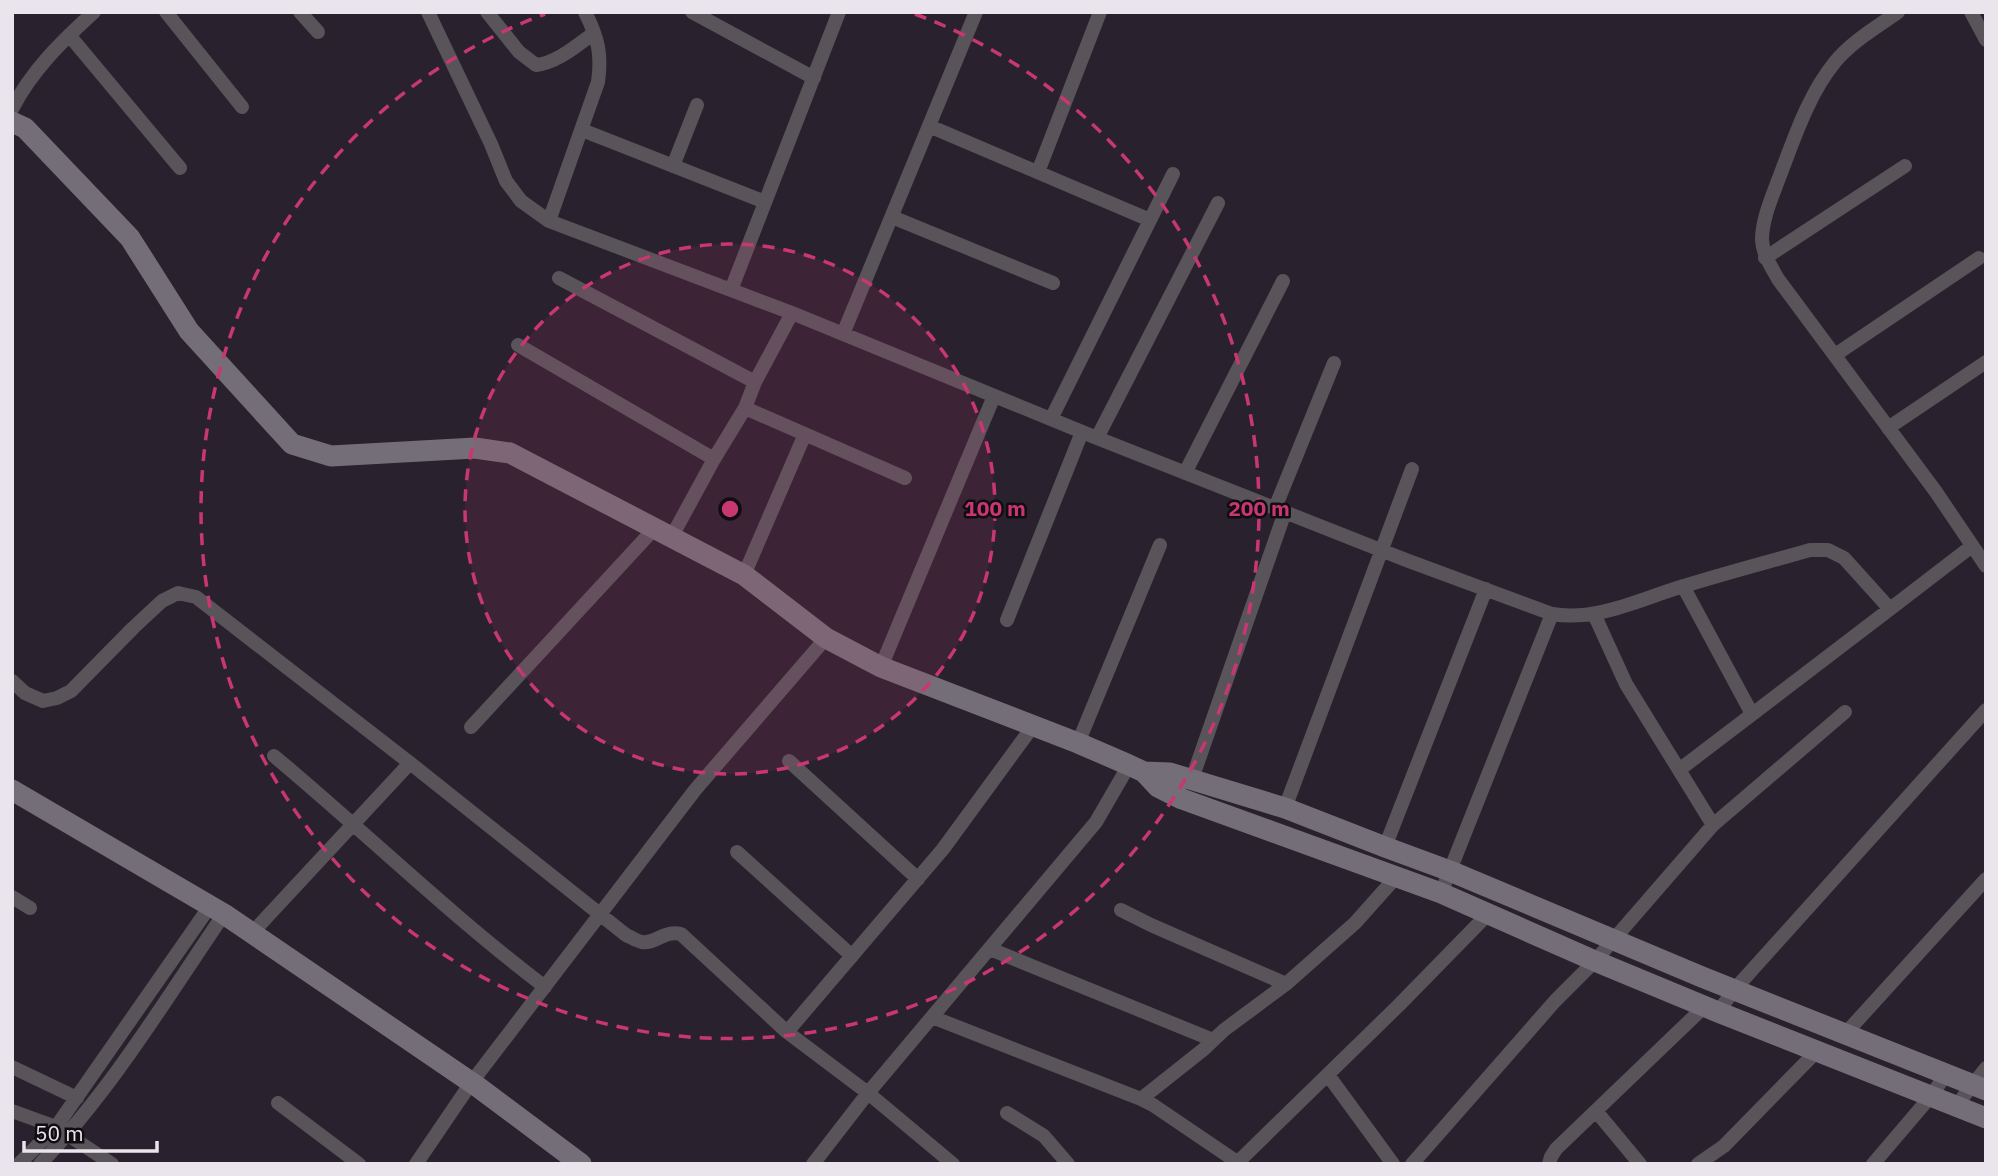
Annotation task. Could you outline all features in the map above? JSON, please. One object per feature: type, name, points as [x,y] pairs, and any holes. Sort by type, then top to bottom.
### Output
[{"type":"street","points":[[12,109],[21,91],[54,48],[94,12]]},
{"type":"street","points":[[166,12],[242,107]]},
{"type":"street","points":[[300,12],[318,32]]},
{"type":"street","points":[[428,12],[506,181],[521,201],[549,221],[792,313],[1097,438],[1552,614],[1568,617],[1594,614],[1810,550],[1828,550],[1844,558],[1889,609]]},
{"type":"street","points":[[487,12],[519,52],[536,65],[545,64],[594,33]]},
{"type":"street","points":[[549,221],[598,82],[600,48],[584,12]]},
{"type":"street","points":[[692,12],[814,78]]},
{"type":"street","points":[[731,290],[839,12]]},
{"type":"street","points":[[843,334],[976,12]]},
{"type":"street","points":[[1038,172],[1101,12]]},
{"type":"street","points":[[1898,12],[1836,61],[1818,87],[1796,133],[1769,205],[1762,239],[1765,258],[1936,492],[1986,566]]},
{"type":"street","points":[[1971,12],[1986,40]]},
{"type":"street","points":[[69,35],[180,168]]},
{"type":"street","points":[[673,166],[697,105]]},
{"type":"street","points":[[12,122],[25,128],[131,238],[189,331],[292,444],[331,456],[475,448],[510,453],[744,575],[825,638],[881,667],[1078,743],[1136,769],[1158,787],[1182,799],[1441,893],[1711,1009],[1986,1118]]},
{"type":"street","points":[[929,126],[1150,220]]},
{"type":"street","points":[[582,130],[765,202]]},
{"type":"street","points":[[1765,258],[1905,166]]},
{"type":"street","points":[[1051,419],[1173,174]]},
{"type":"street","points":[[1097,438],[1217,203]]},
{"type":"street","points":[[892,217],[1053,284]]},
{"type":"street","points":[[1835,355],[1979,258]]},
{"type":"street","points":[[559,278],[755,382]]},
{"type":"street","points":[[1185,472],[1283,281]]},
{"type":"street","points":[[471,727],[663,533],[745,408],[755,382],[792,313]]},
{"type":"street","points":[[518,345],[714,459]]},
{"type":"street","points":[[1192,779],[1280,510],[1334,363]]},
{"type":"street","points":[[1888,428],[1985,364]]},
{"type":"street","points":[[881,667],[994,396]]},
{"type":"street","points":[[745,408],[905,478]]},
{"type":"street","points":[[1007,620],[1082,432]]},
{"type":"street","points":[[744,575],[805,434]]},
{"type":"street","points":[[1285,808],[1412,469]]},
{"type":"street","points":[[1078,743],[1160,545]]},
{"type":"street","points":[[1679,770],[1972,546]]},
{"type":"street","points":[[1683,586],[1752,714]]},
{"type":"street","points":[[1385,848],[1486,589]]},
{"type":"street","points":[[12,681],[25,693],[43,701],[57,698],[71,691],[162,601],[178,593],[196,597],[626,935],[639,942],[647,942],[672,932],[681,934],[787,1032],[868,1093],[953,1164]]},
{"type":"street","points":[[1441,893],[1552,614]]},
{"type":"street","points":[[1594,614],[1626,684],[1713,825]]},
{"type":"street","points":[[416,1164],[471,1083],[695,790],[825,638]]},
{"type":"street","points":[[1549,1164],[1556,1149],[1596,1111],[1734,990],[1986,710]]},
{"type":"street","points":[[1412,1164],[1713,825],[1845,712]]},
{"type":"street","points":[[787,1032],[943,849],[1033,726]]},
{"type":"street","points":[[274,756],[491,946],[545,987]]},
{"type":"street","points":[[789,761],[918,879]]},
{"type":"street","points":[[252,933],[410,763]]},
{"type":"street","points":[[1136,769],[1170,773],[1285,808],[1450,871],[1734,990],[1946,1074],[1981,1081]]},
{"type":"street","points":[[813,1164],[868,1093],[1096,822],[1136,769]]},
{"type":"street","points":[[12,790],[252,933],[471,1083],[581,1164]]},
{"type":"street","points":[[737,852],[852,956]]},
{"type":"street","points":[[1141,1099],[1286,984],[1355,923],[1397,876]]},
{"type":"street","points":[[1845,1034],[1986,879]]},
{"type":"street","points":[[12,897],[30,908]]},
{"type":"street","points":[[19,1164],[62,1131],[77,1098],[129,1023],[217,910]]},
{"type":"street","points":[[40,1164],[62,1131],[144,1033],[217,910]]},
{"type":"street","points":[[1121,910],[1286,984]]},
{"type":"street","points":[[932,1017],[1141,1099],[1238,1163],[1489,913]]},
{"type":"street","points":[[989,949],[1213,1040]]},
{"type":"street","points":[[129,1023],[144,1033]]},
{"type":"street","points":[[1698,1164],[1724,1146],[1817,1051]]},
{"type":"street","points":[[12,1068],[77,1098]]},
{"type":"street","points":[[1328,1074],[1393,1164]]},
{"type":"street","points":[[1873,1164],[1931,1096],[1946,1074]]},
{"type":"street","points":[[1956,1106],[1981,1081]]},
{"type":"street","points":[[278,1103],[359,1164]]},
{"type":"street","points":[[12,1111],[62,1131],[112,1164]]},
{"type":"street","points":[[1596,1111],[1640,1164]]},
{"type":"street","points":[[1007,1113],[1044,1136],[1068,1164]]}]
